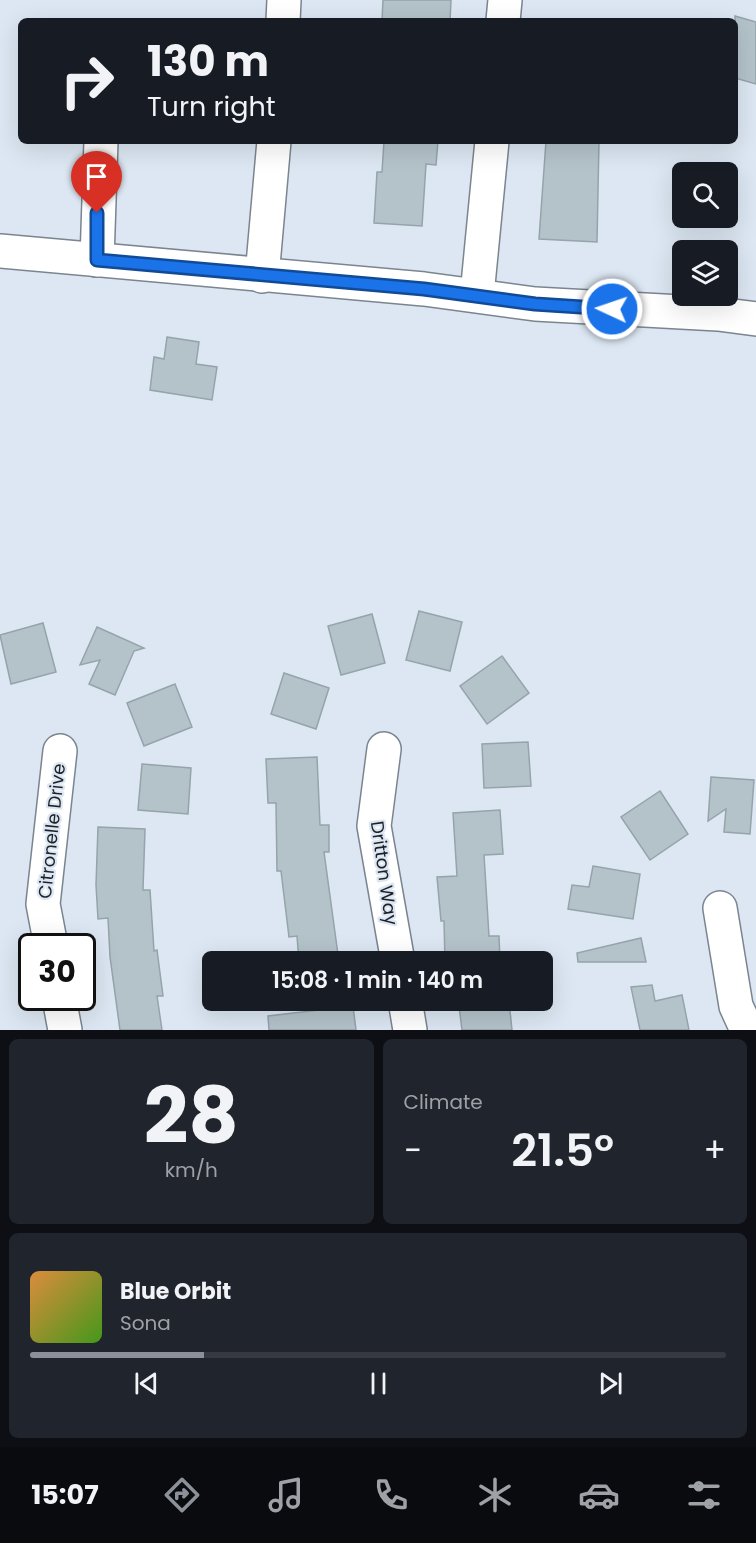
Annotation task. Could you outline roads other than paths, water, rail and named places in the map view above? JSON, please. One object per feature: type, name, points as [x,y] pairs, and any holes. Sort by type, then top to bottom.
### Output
[{"type":"street","points":[[283,18],[284,0]]},
{"type":"street","points":[[503,18],[505,0]]},
{"type":"street","points":[[97,260],[101,144]]},
{"type":"street","points":[[262,276],[274,144]]},
{"type":"street","points":[[477,296],[492,144]]},
{"type":"street","points":[[0,251],[477,296],[535,304],[718,314],[756,319]]},
{"type":"street","name":"Dritton Way","points":[[384,749],[374,826],[396,951]]},
{"type":"street","name":"Citronelle Drive","points":[[49,933],[44,904],[60,751]]},
{"type":"street","points":[[720,908],[736,1006],[747,1030]]},
{"type":"street","points":[[61,1011],[65,1030]]},
{"type":"street","points":[[407,1011],[410,1030]]}]
